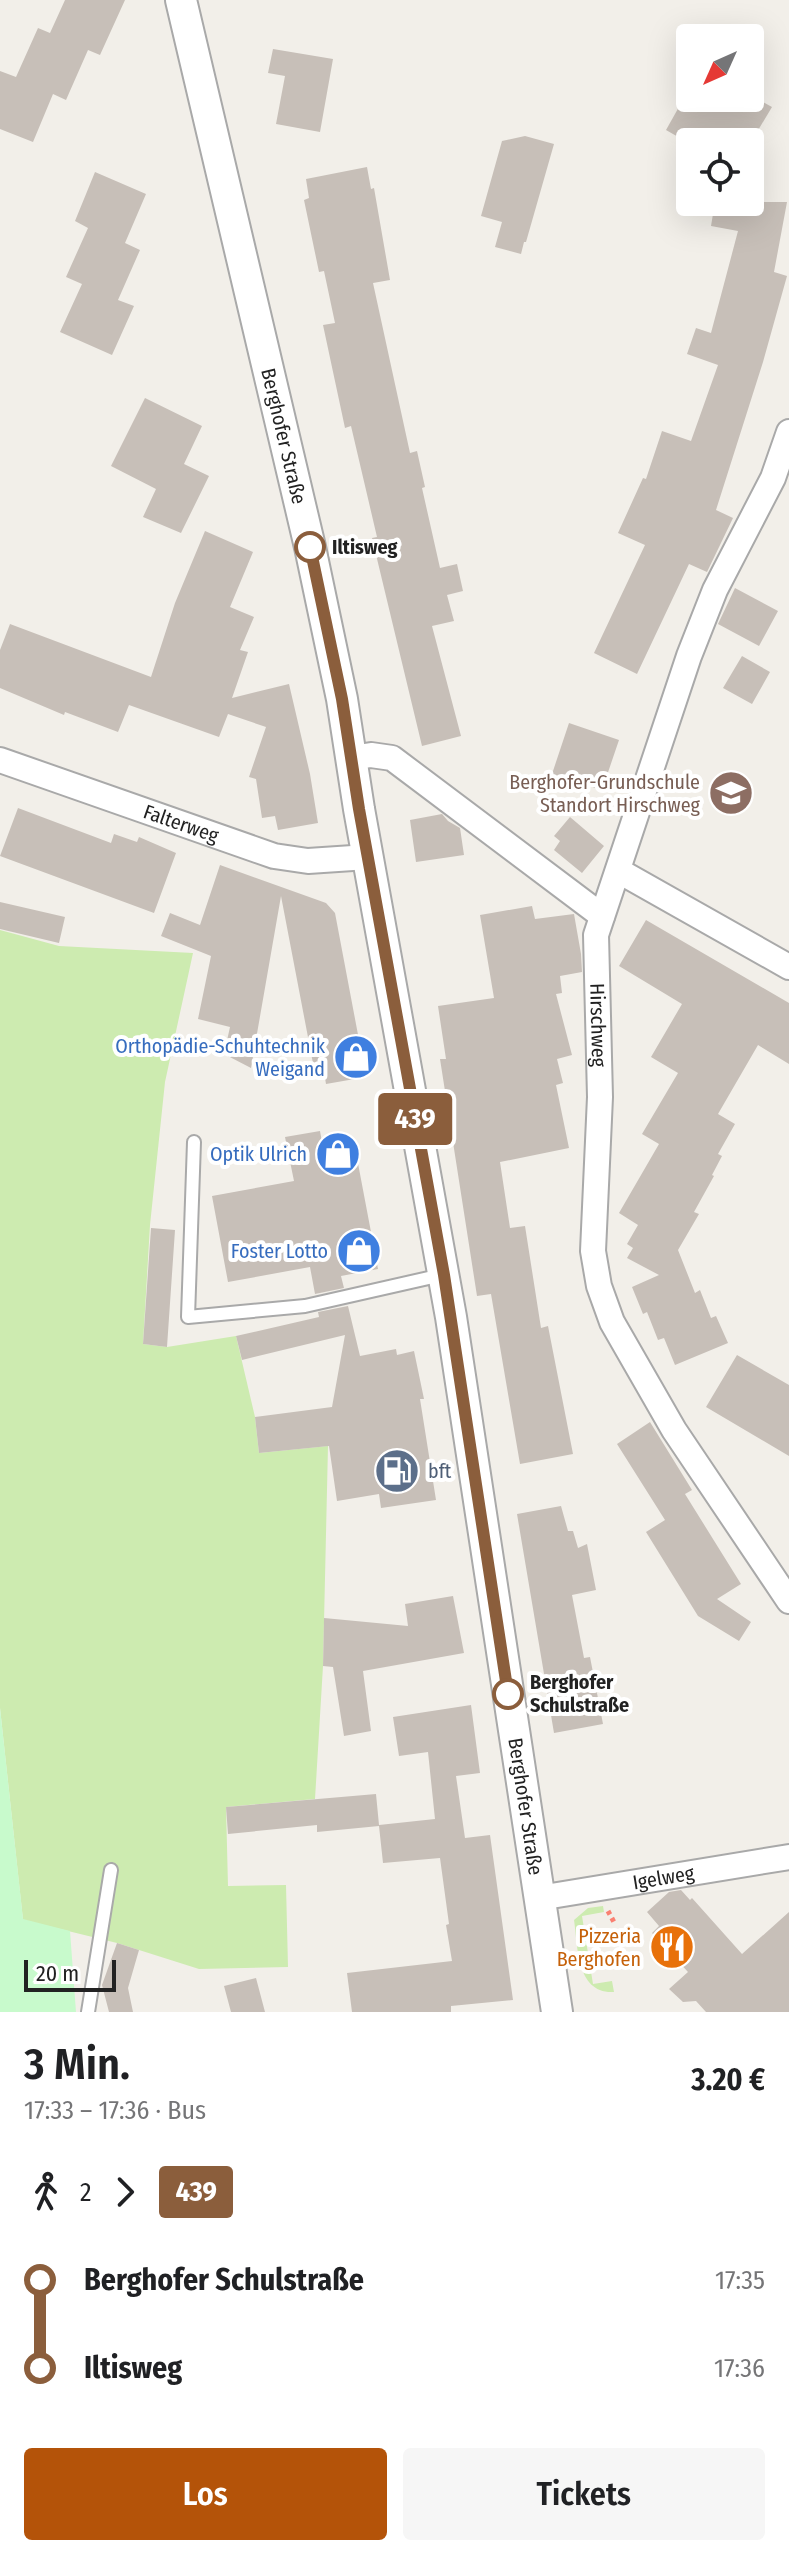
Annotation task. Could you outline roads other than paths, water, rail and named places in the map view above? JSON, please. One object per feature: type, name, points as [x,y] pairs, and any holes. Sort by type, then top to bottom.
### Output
[{"type":"street","name":"Berghofer Straße","points":[[181,0],[317,579],[342,699],[444,1275],[557,2012]]},
{"type":"street","name":"Hirschweg","points":[[789,432],[773,478],[715,590],[689,656],[596,935],[600,1097],[593,1251],[599,1286],[612,1322],[674,1430],[789,1601]]},
{"type":"street","points":[[351,758],[371,755],[392,758],[602,916]]},
{"type":"street","name":"Falterweg","points":[[0,760],[274,856],[308,861],[368,857]]},
{"type":"street","points":[[619,871],[789,967]]},
{"type":"street","name":"Igelweg","points":[[539,1898],[789,1857]]},
{"type":"lane","points":[[194,1142],[188,1317],[305,1306],[444,1275]]},
{"type":"lane","points":[[88,2012],[111,1870]]},
{"type":"place","name":"Iltisweg","points":[[310,547]]},
{"type":"place","name":"Berghofer-Grundschule Standort Hirschweg","points":[[731,793]]},
{"type":"place","name":"Orthopädie-Schuhtechnik Weigand","points":[[356,1057]]},
{"type":"place","name":"Optik Ulrich","points":[[338,1154]]},
{"type":"place","name":"Foster Lotto","points":[[359,1251]]},
{"type":"place","name":"bft","points":[[397,1471]]},
{"type":"place","name":"Berghofer Schulstraße","points":[[508,1694]]},
{"type":"place","name":"Pizzeria Berghofen","points":[[672,1947]]}]
